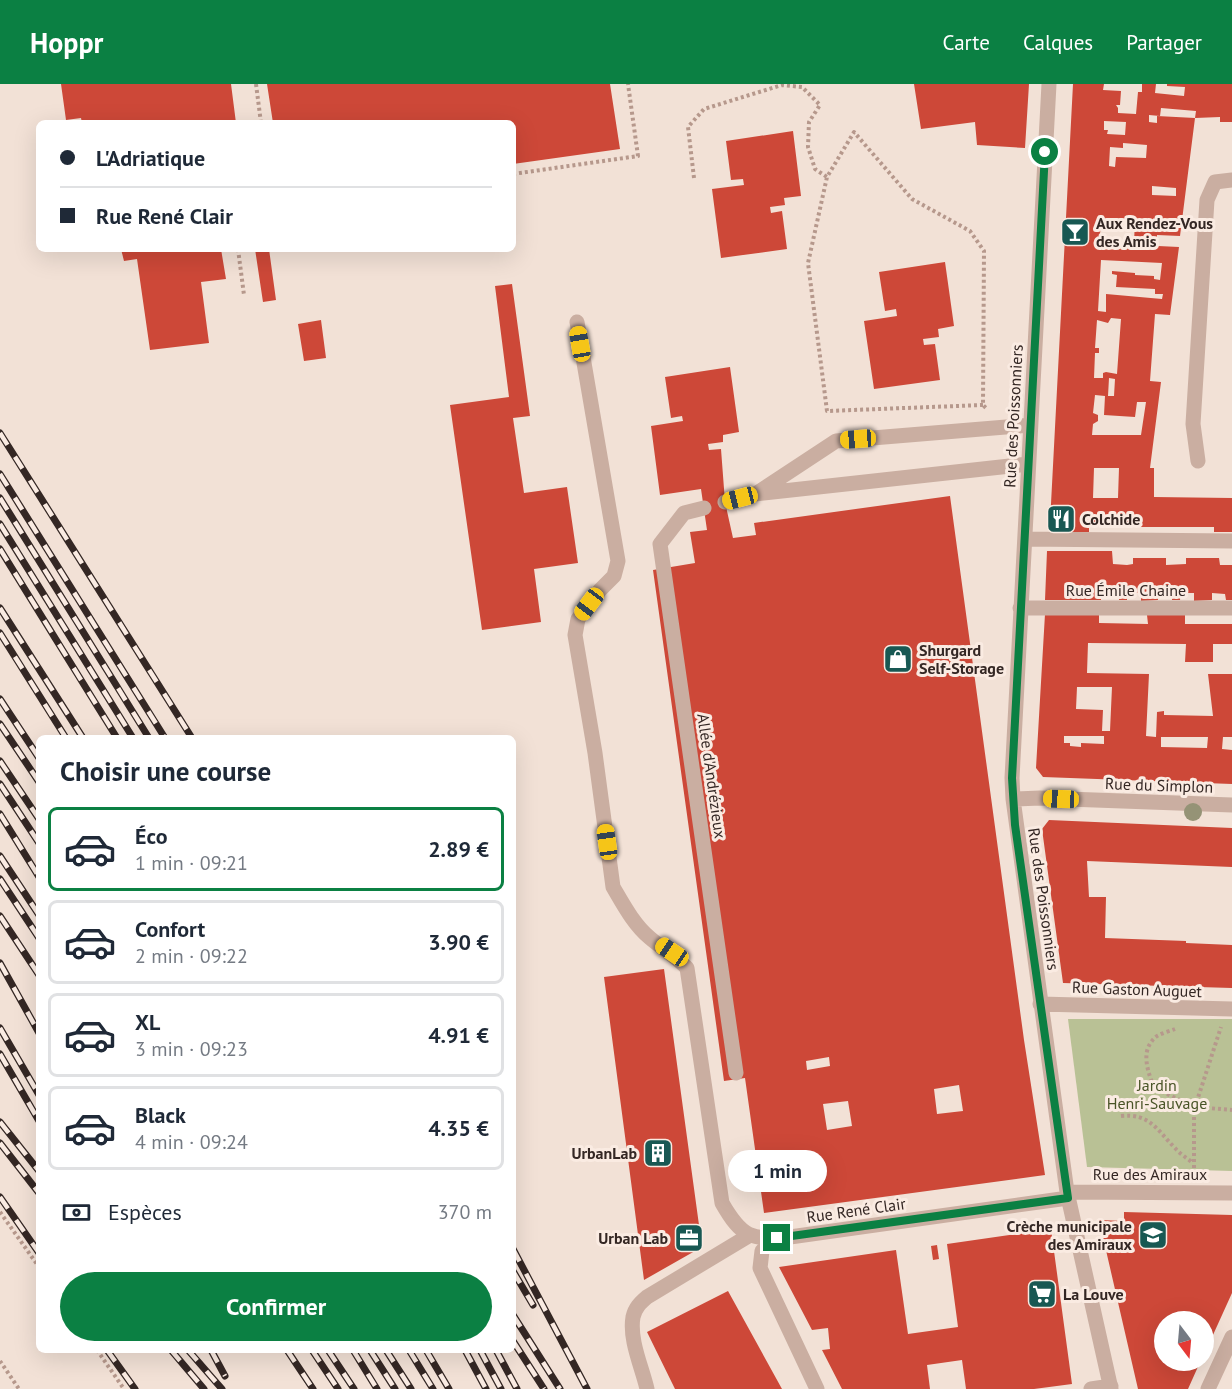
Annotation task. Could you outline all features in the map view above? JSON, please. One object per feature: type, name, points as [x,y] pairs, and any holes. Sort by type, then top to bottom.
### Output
[{"type":"street","name":"Rue des Poissonniers","points":[[1049,84],[1012,778],[1040,1004],[1068,1195],[1111,1388]]},
{"type":"street","points":[[1198,461],[1193,424],[1207,200],[1215,182],[1232,180]]},
{"type":"street","points":[[577,322],[618,561],[615,576],[600,590],[578,619],[575,635],[595,753],[613,887],[624,906],[648,937],[672,952],[687,968],[722,1203],[734,1224],[750,1235],[647,1297],[638,1305],[633,1315],[633,1326],[647,1389]]},
{"type":"street","points":[[754,494],[836,441],[1030,425]]},
{"type":"street","points":[[725,502],[754,494],[1028,464]]},
{"type":"street","name":"Allée d'Andrézieux","points":[[704,508],[684,513],[660,544],[736,1073]]},
{"type":"street","points":[[1025,539],[1232,541]]},
{"type":"street","name":"Rue Émile Chaine","points":[[1020,608],[1232,608]]},
{"type":"street","name":"Rue du Simplon","points":[[1013,799],[1232,805]]},
{"type":"street","name":"Rue Gaston Auguet","points":[[1040,1004],[1232,1009]]},
{"type":"street","name":"Rue des Amiraux","points":[[1068,1195],[1232,1193]]},
{"type":"street","name":"Rue René Clair","points":[[750,1235],[764,1239],[790,1237],[1068,1195]]},
{"type":"street","points":[[762,1251],[760,1268],[817,1389]]},
{"type":"street","points":[[1208,1389],[1232,1337]]},
{"type":"street","points":[[1091,1389],[1111,1388]]},
{"type":"path","points":[[256,84],[261,120]]},
{"type":"path","points":[[516,174],[638,156],[628,84]]},
{"type":"path","points":[[694,178],[688,127],[704,109],[782,85],[802,87],[820,105],[809,122],[808,147],[815,169],[827,177]]},
{"type":"path","points":[[854,132],[912,199],[970,231],[984,251],[983,405],[827,411],[808,263],[827,177],[854,132]]},
{"type":"path","points":[[238,252],[244,295]]},
{"type":"path","points":[[1194,1192],[1195,1107],[1222,1024],[1214,1023]]},
{"type":"path","points":[[1178,1027],[1157,1036],[1148,1048],[1146,1066],[1154,1088],[1195,1107],[1232,1110]]},
{"type":"path","points":[[1121,1116],[1138,1116],[1147,1119],[1193,1164]]},
{"type":"path","points":[[0,1212],[36,1263]]},
{"type":"path","points":[[99,1353],[124,1389]]},
{"type":"path","points":[[0,1362],[19,1389]]},
{"type":"green space","name":"Jardin Henri-Sauvage","points":[[1068,1019],[1232,1019],[1232,1171],[1087,1167]]},
{"type":"building","points":[[61,84],[231,84],[236,120],[81,120],[81,118],[66,120]]},
{"type":"building","points":[[267,84],[610,84],[620,149],[516,164],[516,120],[273,120]]},
{"type":"building","points":[[914,84],[1029,84],[1025,148],[977,145],[975,122],[921,129]]},
{"type":"building","points":[[1073,84],[1104,84],[1103,90],[1121,91],[1120,105],[1116,105],[1118,113],[1136,114],[1138,92],[1142,92],[1142,84],[1156,84],[1155,93],[1184,96],[1185,87],[1167,86],[1167,84],[1232,84],[1232,122],[1220,122],[1220,117],[1195,118],[1180,236],[1151,237],[1150,242],[1158,243],[1158,246],[1179,247],[1170,315],[1155,314],[1150,381],[1161,382],[1150,468],[1154,468],[1154,497],[1232,498],[1232,532],[1214,532],[1214,527],[1089,527],[1089,532],[1057,532],[1050,523]],"holes":[[[1161,108],[1196,111],[1195,118],[1157,116],[1157,123],[1149,122],[1149,115],[1160,116]],[[1104,121],[1126,122],[1125,135],[1107,134],[1108,130],[1104,130]],[[1123,143],[1147,145],[1146,158],[1116,157],[1115,167],[1109,166],[1110,147],[1123,148]],[[1152,186],[1176,188],[1176,196],[1152,195]],[[1106,220],[1110,220],[1110,225],[1116,225],[1117,220],[1135,221],[1134,242],[1109,244],[1107,247],[1099,245],[1101,223],[1105,224]],[[1101,260],[1162,263],[1160,280],[1154,279],[1154,276],[1112,271],[1112,274],[1117,275],[1116,287],[1155,289],[1155,294],[1163,294],[1162,299],[1106,294],[1106,312],[1098,311]],[[1111,318],[1121,319],[1117,374],[1106,372],[1103,373],[1103,378],[1094,378],[1095,353],[1099,353],[1099,348],[1095,348],[1097,320],[1108,323]],[[1109,378],[1115,379],[1114,396],[1108,396]],[[1095,395],[1105,396],[1104,415],[1135,417],[1137,402],[1146,402],[1141,435],[1092,435],[1093,424],[1098,421],[1098,415],[1093,413]],[[1094,468],[1119,468],[1118,498],[1093,498]]]},
{"type":"building","points":[[793,131],[801,196],[784,198],[785,205],[770,207],[771,213],[782,211],[787,249],[721,258],[712,189],[744,185],[743,179],[731,180],[726,141]]},
{"type":"building","points":[[122,252],[222,252],[226,279],[201,282],[209,343],[150,350],[137,259],[124,261]]},
{"type":"building","points":[[255,252],[269,252],[276,300],[263,302]]},
{"type":"building","points":[[945,262],[954,326],[938,329],[939,337],[923,339],[924,345],[935,344],[940,380],[874,389],[864,321],[897,316],[896,309],[885,311],[879,272]]},
{"type":"building","points":[[512,284],[530,416],[513,418],[524,493],[567,487],[578,563],[534,569],[541,622],[482,630],[450,405],[509,397],[495,286]]},
{"type":"building","points":[[321,320],[326,358],[304,361],[298,324]]},
{"type":"building","points":[[730,367],[739,432],[723,435],[723,442],[708,444],[709,450],[721,449],[725,502],[733,538],[756,535],[754,523],[950,496],[1024,1040],[1045,1175],[764,1213],[745,1078],[724,1081],[653,570],[695,563],[690,532],[707,530],[701,489],[660,495],[651,426],[683,421],[682,416],[671,418],[665,377]],"holes":[[[829,1057],[830,1066],[807,1070],[806,1061]],[[959,1085],[963,1111],[937,1114],[934,1089]],[[848,1101],[852,1126],[827,1130],[823,1104]]]},
{"type":"building","points":[[1047,551],[1112,551],[1113,564],[1127,565],[1133,564],[1133,558],[1166,558],[1166,565],[1186,564],[1186,558],[1219,558],[1220,565],[1232,565],[1232,600],[1226,600],[1225,594],[1212,593],[1212,600],[1194,601],[1194,593],[1181,593],[1180,600],[1172,600],[1172,593],[1158,594],[1158,600],[1141,601],[1141,593],[1127,593],[1127,600],[1119,600],[1119,593],[1101,593],[1101,600],[1045,600]]},
{"type":"building","points":[[1045,614],[1099,614],[1099,623],[1148,624],[1147,615],[1185,615],[1185,624],[1232,624],[1232,644],[1213,644],[1213,662],[1185,662],[1186,644],[1088,643],[1087,673],[1149,674],[1146,736],[1156,737],[1157,712],[1164,711],[1164,715],[1213,716],[1208,674],[1232,674],[1232,737],[1223,737],[1222,749],[1232,750],[1232,784],[1043,777],[1036,768]],"holes":[[[1077,687],[1112,687],[1110,731],[1102,731],[1103,710],[1076,709]],[[1064,736],[1104,736],[1104,744],[1081,743],[1081,747],[1064,743]],[[1161,737],[1208,737],[1207,748],[1161,747]]]},
{"type":"building","points":[[1049,820],[1232,828],[1232,867],[1087,861],[1089,897],[1106,897],[1105,938],[1232,945],[1232,988],[1063,983],[1042,829]]},
{"type":"building","name":"UrbanLab","points":[[664,969],[702,1247],[644,1280],[604,977]]},
{"type":"building","points":[[1124,1212],[1232,1215],[1232,1293],[1214,1333],[1214,1311],[1154,1311],[1154,1371],[1196,1371],[1188,1389],[1138,1389],[1099,1220],[1124,1221]]},
{"type":"building","points":[[1051,1229],[1072,1384],[1034,1389],[966,1389],[962,1360],[927,1365],[930,1389],[842,1389],[822,1350],[830,1349],[828,1328],[812,1330],[779,1267],[896,1250],[908,1334],[958,1327],[947,1244]]},
{"type":"building","points":[[937,1245],[939,1259],[933,1260],[931,1246]]},
{"type":"building","points":[[728,1291],[782,1389],[675,1389],[647,1332]]},
{"type":"railway","points":[[0,433],[190,735]]},
{"type":"railway","points":[[0,474],[163,735]]},
{"type":"railway","points":[[0,498],[147,735]]},
{"type":"railway","points":[[0,524],[131,735]]},
{"type":"railway","points":[[0,549],[115,735]]},
{"type":"railway","points":[[0,608],[81,735]]},
{"type":"railway","points":[[0,633],[64,735]]},
{"type":"railway","points":[[0,699],[36,753]]},
{"type":"railway","points":[[0,724],[36,778]]},
{"type":"railway","points":[[0,761],[36,815]]},
{"type":"railway","points":[[0,784],[36,838]]},
{"type":"railway","points":[[0,814],[36,872]]},
{"type":"railway","points":[[0,856],[36,910]]},
{"type":"railway","points":[[0,879],[36,933]]},
{"type":"railway","points":[[0,916],[36,970]]},
{"type":"railway","points":[[0,963],[36,1028]]},
{"type":"railway","points":[[0,1028],[36,1090]]},
{"type":"railway","points":[[0,1054],[36,1116]]},
{"type":"railway","points":[[0,1122],[36,1167]]},
{"type":"railway","points":[[0,1143],[36,1189]]},
{"type":"railway","points":[[0,1197],[36,1249]]},
{"type":"railway","points":[[516,1255],[587,1389]]},
{"type":"railway","points":[[516,1276],[533,1305]]},
{"type":"railway","points":[[516,1320],[560,1389]]},
{"type":"railway","points":[[516,1346],[544,1389]]},
{"type":"railway","points":[[109,1353],[135,1389]]},
{"type":"railway","points":[[174,1353],[204,1389]]},
{"type":"railway","points":[[191,1353],[222,1389]]},
{"type":"railway","points":[[213,1353],[225,1376]]},
{"type":"railway","points":[[289,1353],[313,1389]]},
{"type":"railway","points":[[314,1353],[338,1389]]},
{"type":"railway","points":[[330,1353],[354,1389]]},
{"type":"railway","points":[[355,1353],[377,1389]]},
{"type":"railway","points":[[372,1353],[395,1389]]},
{"type":"railway","points":[[388,1353],[411,1389]]},
{"type":"railway","points":[[411,1353],[433,1389]]},
{"type":"railway","points":[[428,1353],[449,1389]]},
{"type":"railway","points":[[467,1353],[486,1389]]},
{"type":"railway","points":[[482,1353],[501,1389]]},
{"type":"railway","points":[[498,1353],[517,1389]]},
{"type":"place","name":"Aux Rendez-Vous des Amis","points":[[1075,232]]},
{"type":"place","name":"Colchide","points":[[1061,519]]},
{"type":"place","name":"Shurgard Self-Storage","points":[[898,659]]},
{"type":"place","name":"UrbanLab","points":[[658,1153]]},
{"type":"place","name":"Crèche municipale des Amiraux","points":[[1153,1235]]},
{"type":"place","name":"Urban Lab","points":[[689,1238]]},
{"type":"place","name":"La Louve","points":[[1042,1294]]},
{"type":"route","points":[[777,1238],[1068,1198],[1015,825],[1012,778],[1045,152]]}]
